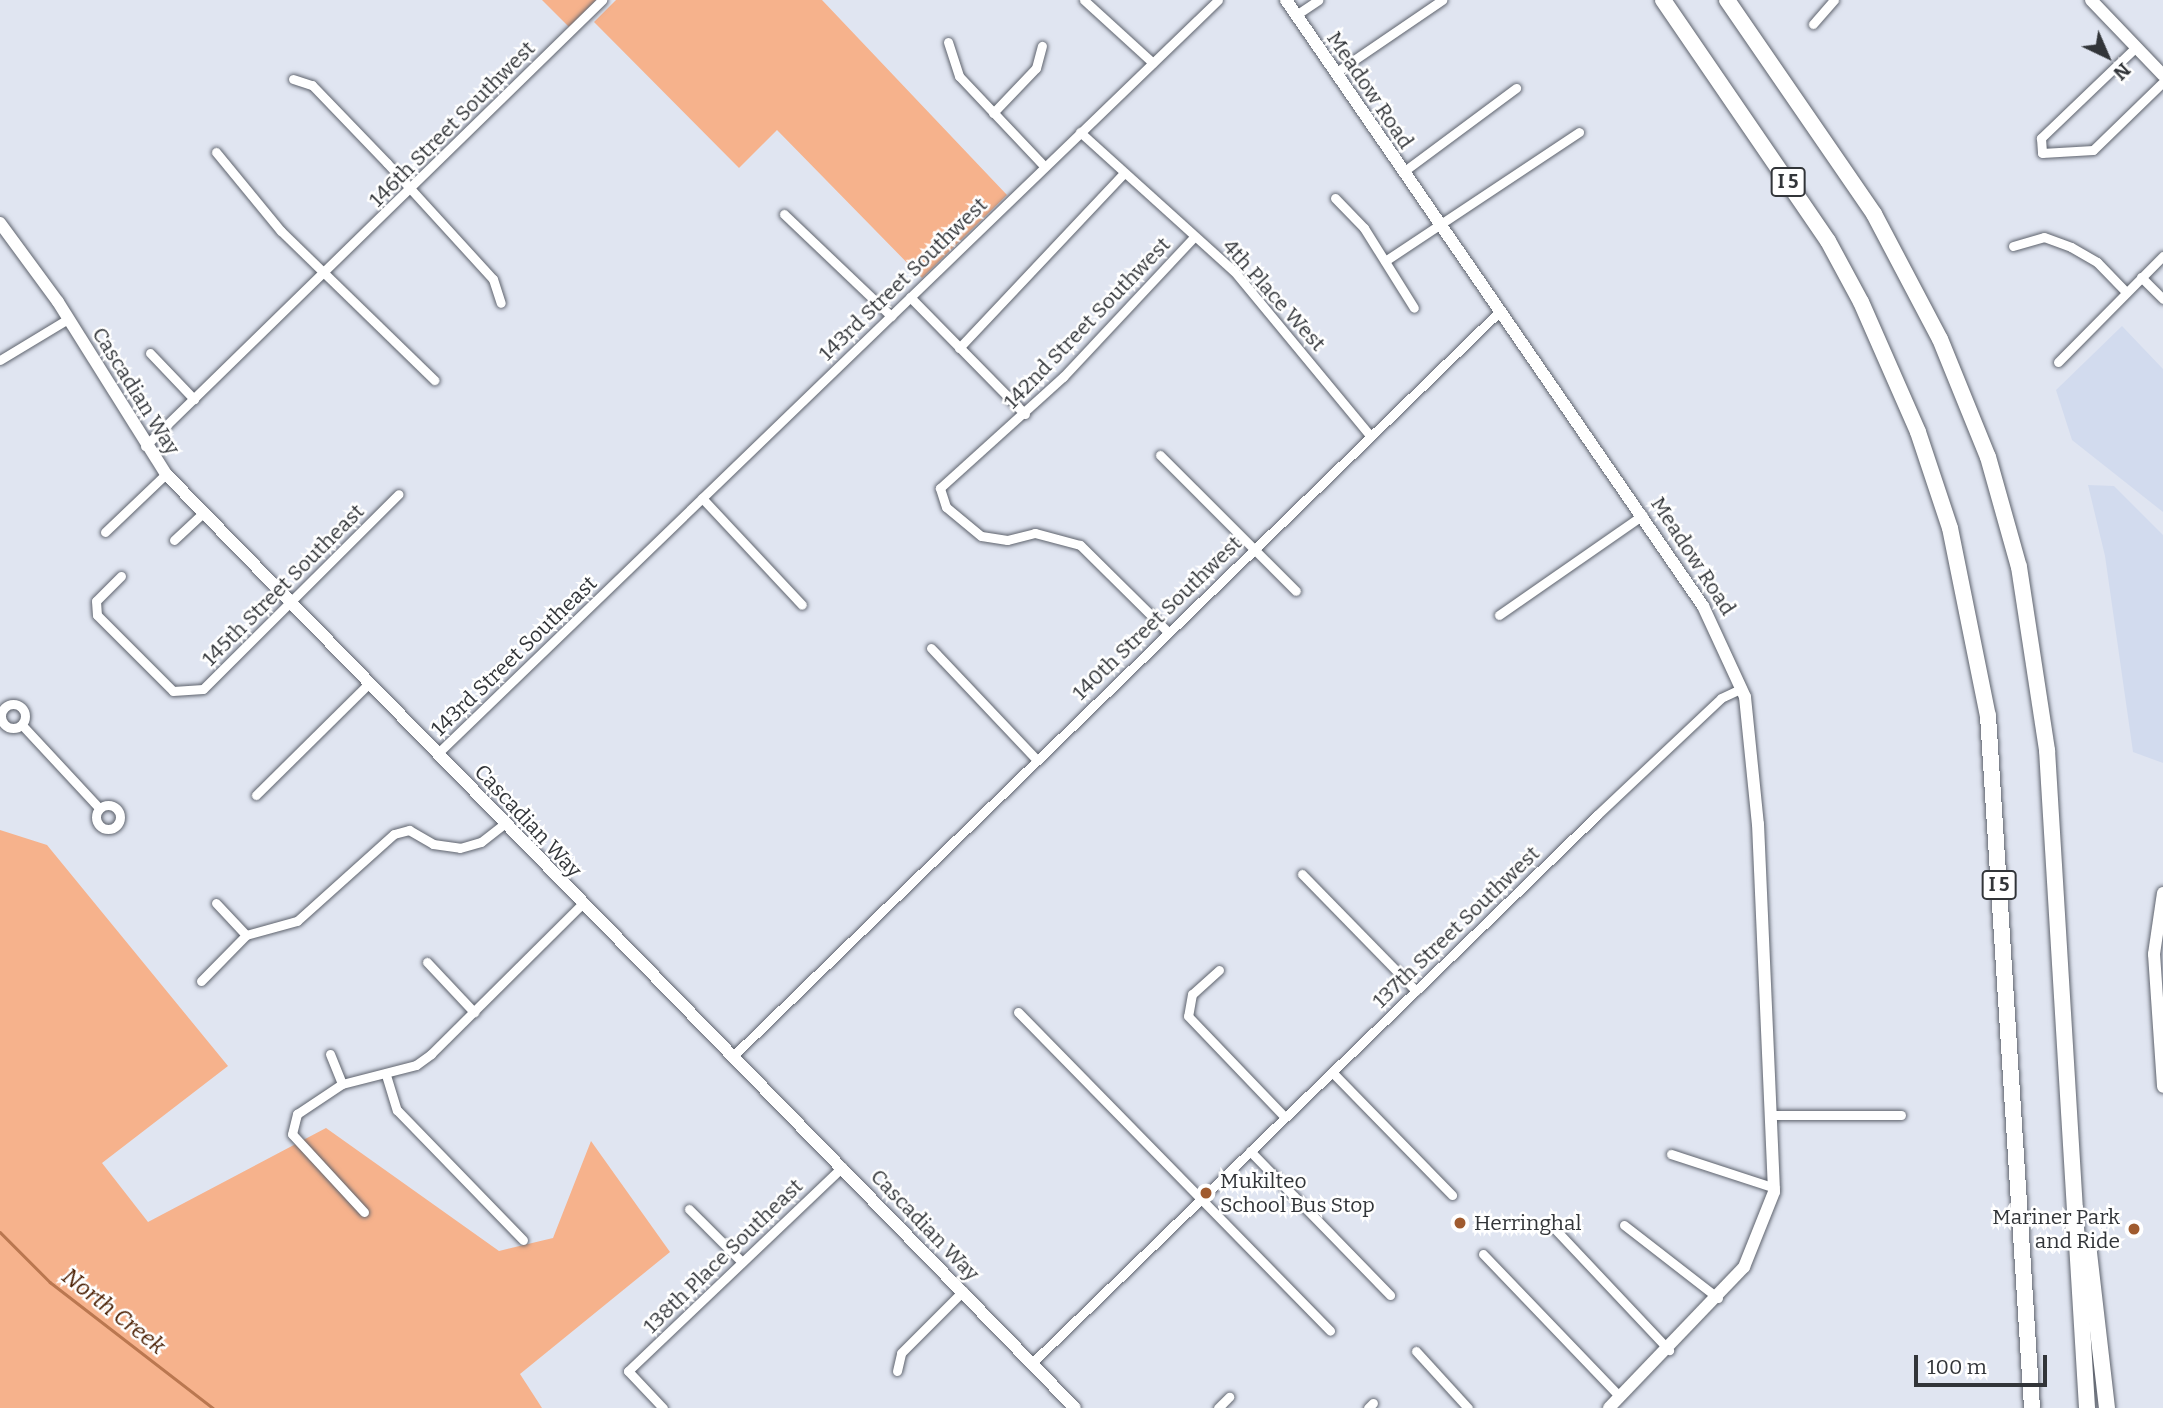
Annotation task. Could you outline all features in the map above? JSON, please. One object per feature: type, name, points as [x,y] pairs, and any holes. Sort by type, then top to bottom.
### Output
[{"type":"highway","name":"I 5","points":[[1663,0],[1828,241],[1861,302],[1918,432],[1950,528],[1988,716],[2032,1408]]},
{"type":"highway","name":"I 5","points":[[1727,0],[1874,214],[1940,339],[1988,457],[2019,567],[2047,750],[2071,1096],[2087,1408]]},
{"type":"highway","points":[[2071,1096],[2107,1408]]},
{"type":"street","name":"146th Street Southwest","points":[[144,447],[326,274],[602,0]]},
{"type":"street","points":[[1084,0],[1153,63]]},
{"type":"street","name":"143rd Street Southwest","points":[[614,584],[1218,0]]},
{"type":"street","name":"Meadow Road","points":[[1286,0],[1643,515],[1719,631],[1742,688],[1756,799],[1775,1115],[1775,1188],[1761,1235],[1718,1298],[1609,1408]]},
{"type":"street","points":[[1296,15],[1318,0]]},
{"type":"street","points":[[1335,73],[1442,0]]},
{"type":"street","points":[[1813,24],[1834,0]]},
{"type":"street","points":[[2091,0],[2163,75]]},
{"type":"street","points":[[948,42],[959,76],[1044,166]]},
{"type":"street","points":[[993,113],[1035,68],[1042,46]]},
{"type":"street","points":[[2136,47],[2041,138],[2040,150],[2048,157],[2092,150],[2163,82]]},
{"type":"street","points":[[293,79],[312,85],[408,192],[494,279],[501,303]]},
{"type":"street","points":[[1404,172],[1516,88]]},
{"type":"street","name":"4th Place West","points":[[1080,132],[1122,174],[1194,237],[1270,313],[1370,435]]},
{"type":"street","points":[[1385,261],[1442,227],[1579,132]]},
{"type":"street","points":[[216,152],[281,231],[434,380]]},
{"type":"street","points":[[959,348],[1122,174]]},
{"type":"street","points":[[1335,198],[1385,261],[1413,308]]},
{"type":"street","points":[[784,214],[891,316]]},
{"type":"street","name":"Cascadian Way","points":[[0,223],[68,319],[144,447],[166,474],[438,753],[503,825],[842,1167],[1075,1408]]},
{"type":"street","name":"142nd Street Southwest","points":[[1168,632],[1080,545],[1035,533],[1007,540],[981,536],[946,508],[940,488],[1025,414],[1194,237]]},
{"type":"street","points":[[2013,246],[2044,237],[2071,247],[2097,262],[2126,292]]},
{"type":"street","points":[[2058,362],[2163,256]]},
{"type":"street","points":[[2141,277],[2163,299]]},
{"type":"street","points":[[910,297],[1025,414]]},
{"type":"street","name":"140th Street Southwest","points":[[733,1056],[1500,311]]},
{"type":"street","points":[[0,360],[68,319]]},
{"type":"street","points":[[150,354],[194,399]]},
{"type":"street","points":[[1160,455],[1296,591]]},
{"type":"street","points":[[105,532],[166,474]]},
{"type":"street","name":"145th Street Southeast","points":[[121,576],[96,601],[97,615],[161,682],[188,692],[203,689],[399,494]]},
{"type":"street","points":[[702,498],[802,605]]},
{"type":"street","points":[[174,540],[203,513]]},
{"type":"street","points":[[1499,615],[1643,515]]},
{"type":"street","name":"143rd Street Southeast","points":[[438,753],[614,584]]},
{"type":"street","points":[[931,648],[1037,760]]},
{"type":"street","points":[[256,795],[368,684]]},
{"type":"street","name":"137th Street Southwest","points":[[1032,1363],[1721,698],[1742,688]]},
{"type":"street","points":[[22,725],[6,726],[2,705],[22,707],[22,725],[99,808]]},
{"type":"street","points":[[201,981],[246,935],[297,921],[394,834],[409,830],[433,844],[460,848],[503,825]]},
{"type":"street","points":[[1302,874],[1416,991]]},
{"type":"street","points":[[2163,893],[2154,954],[2163,1087]]},
{"type":"street","points":[[216,903],[246,935]]},
{"type":"street","points":[[365,1212],[292,1134],[307,1103],[342,1084],[386,1075],[431,1054],[581,905]]},
{"type":"street","points":[[428,962],[474,1012]]},
{"type":"street","points":[[1219,970],[1192,995],[1188,1016],[1285,1117]]},
{"type":"street","points":[[1018,1012],[1330,1331]]},
{"type":"street","points":[[330,1055],[342,1084]]},
{"type":"street","points":[[1332,1072],[1452,1195]]},
{"type":"street","points":[[386,1075],[397,1110],[523,1240]]},
{"type":"street","points":[[1775,1115],[1901,1115]]},
{"type":"street","points":[[1250,1151],[1390,1295]]},
{"type":"street","points":[[1671,1154],[1775,1188]]},
{"type":"street","name":"138th Place Southeast","points":[[663,1408],[628,1371],[842,1167]]},
{"type":"street","points":[[690,1209],[743,1262]]},
{"type":"street","points":[[1624,1225],[1718,1298]]},
{"type":"street","points":[[1554,1228],[1669,1350]]},
{"type":"street","points":[[1483,1254],[1620,1397]]},
{"type":"street","points":[[897,1371],[901,1353],[963,1291]]},
{"type":"street","points":[[1416,1351],[1468,1408]]},
{"type":"street","points":[[1218,1408],[1229,1397]]},
{"type":"shaded area","points":[[542,0],[596,0],[569,27]]},
{"type":"shaded area","points":[[616,0],[822,0],[1007,195],[922,278],[777,130],[739,168],[594,22]]},
{"type":"shaded area","points":[[2122,326],[2163,369],[2163,512],[2072,440],[2056,390]]},
{"type":"shaded area","points":[[2088,485],[2114,486],[2163,535],[2163,763],[2133,752],[2105,556]]},
{"type":"shaded area","points":[[0,830],[47,845],[228,1066],[102,1163],[148,1222],[326,1128],[499,1251],[553,1238],[591,1141],[670,1252],[520,1374],[542,1408],[0,1408]]},
{"type":"waterway","name":"North Creek","points":[[0,1232],[50,1282],[213,1408]]},
{"type":"place","name":"Mukilteo School Bus Stop","points":[[1206,1193]]},
{"type":"place","name":"Herringhal","points":[[1460,1223]]},
{"type":"place","name":"Mariner Park and Ride","points":[[2134,1229]]}]
